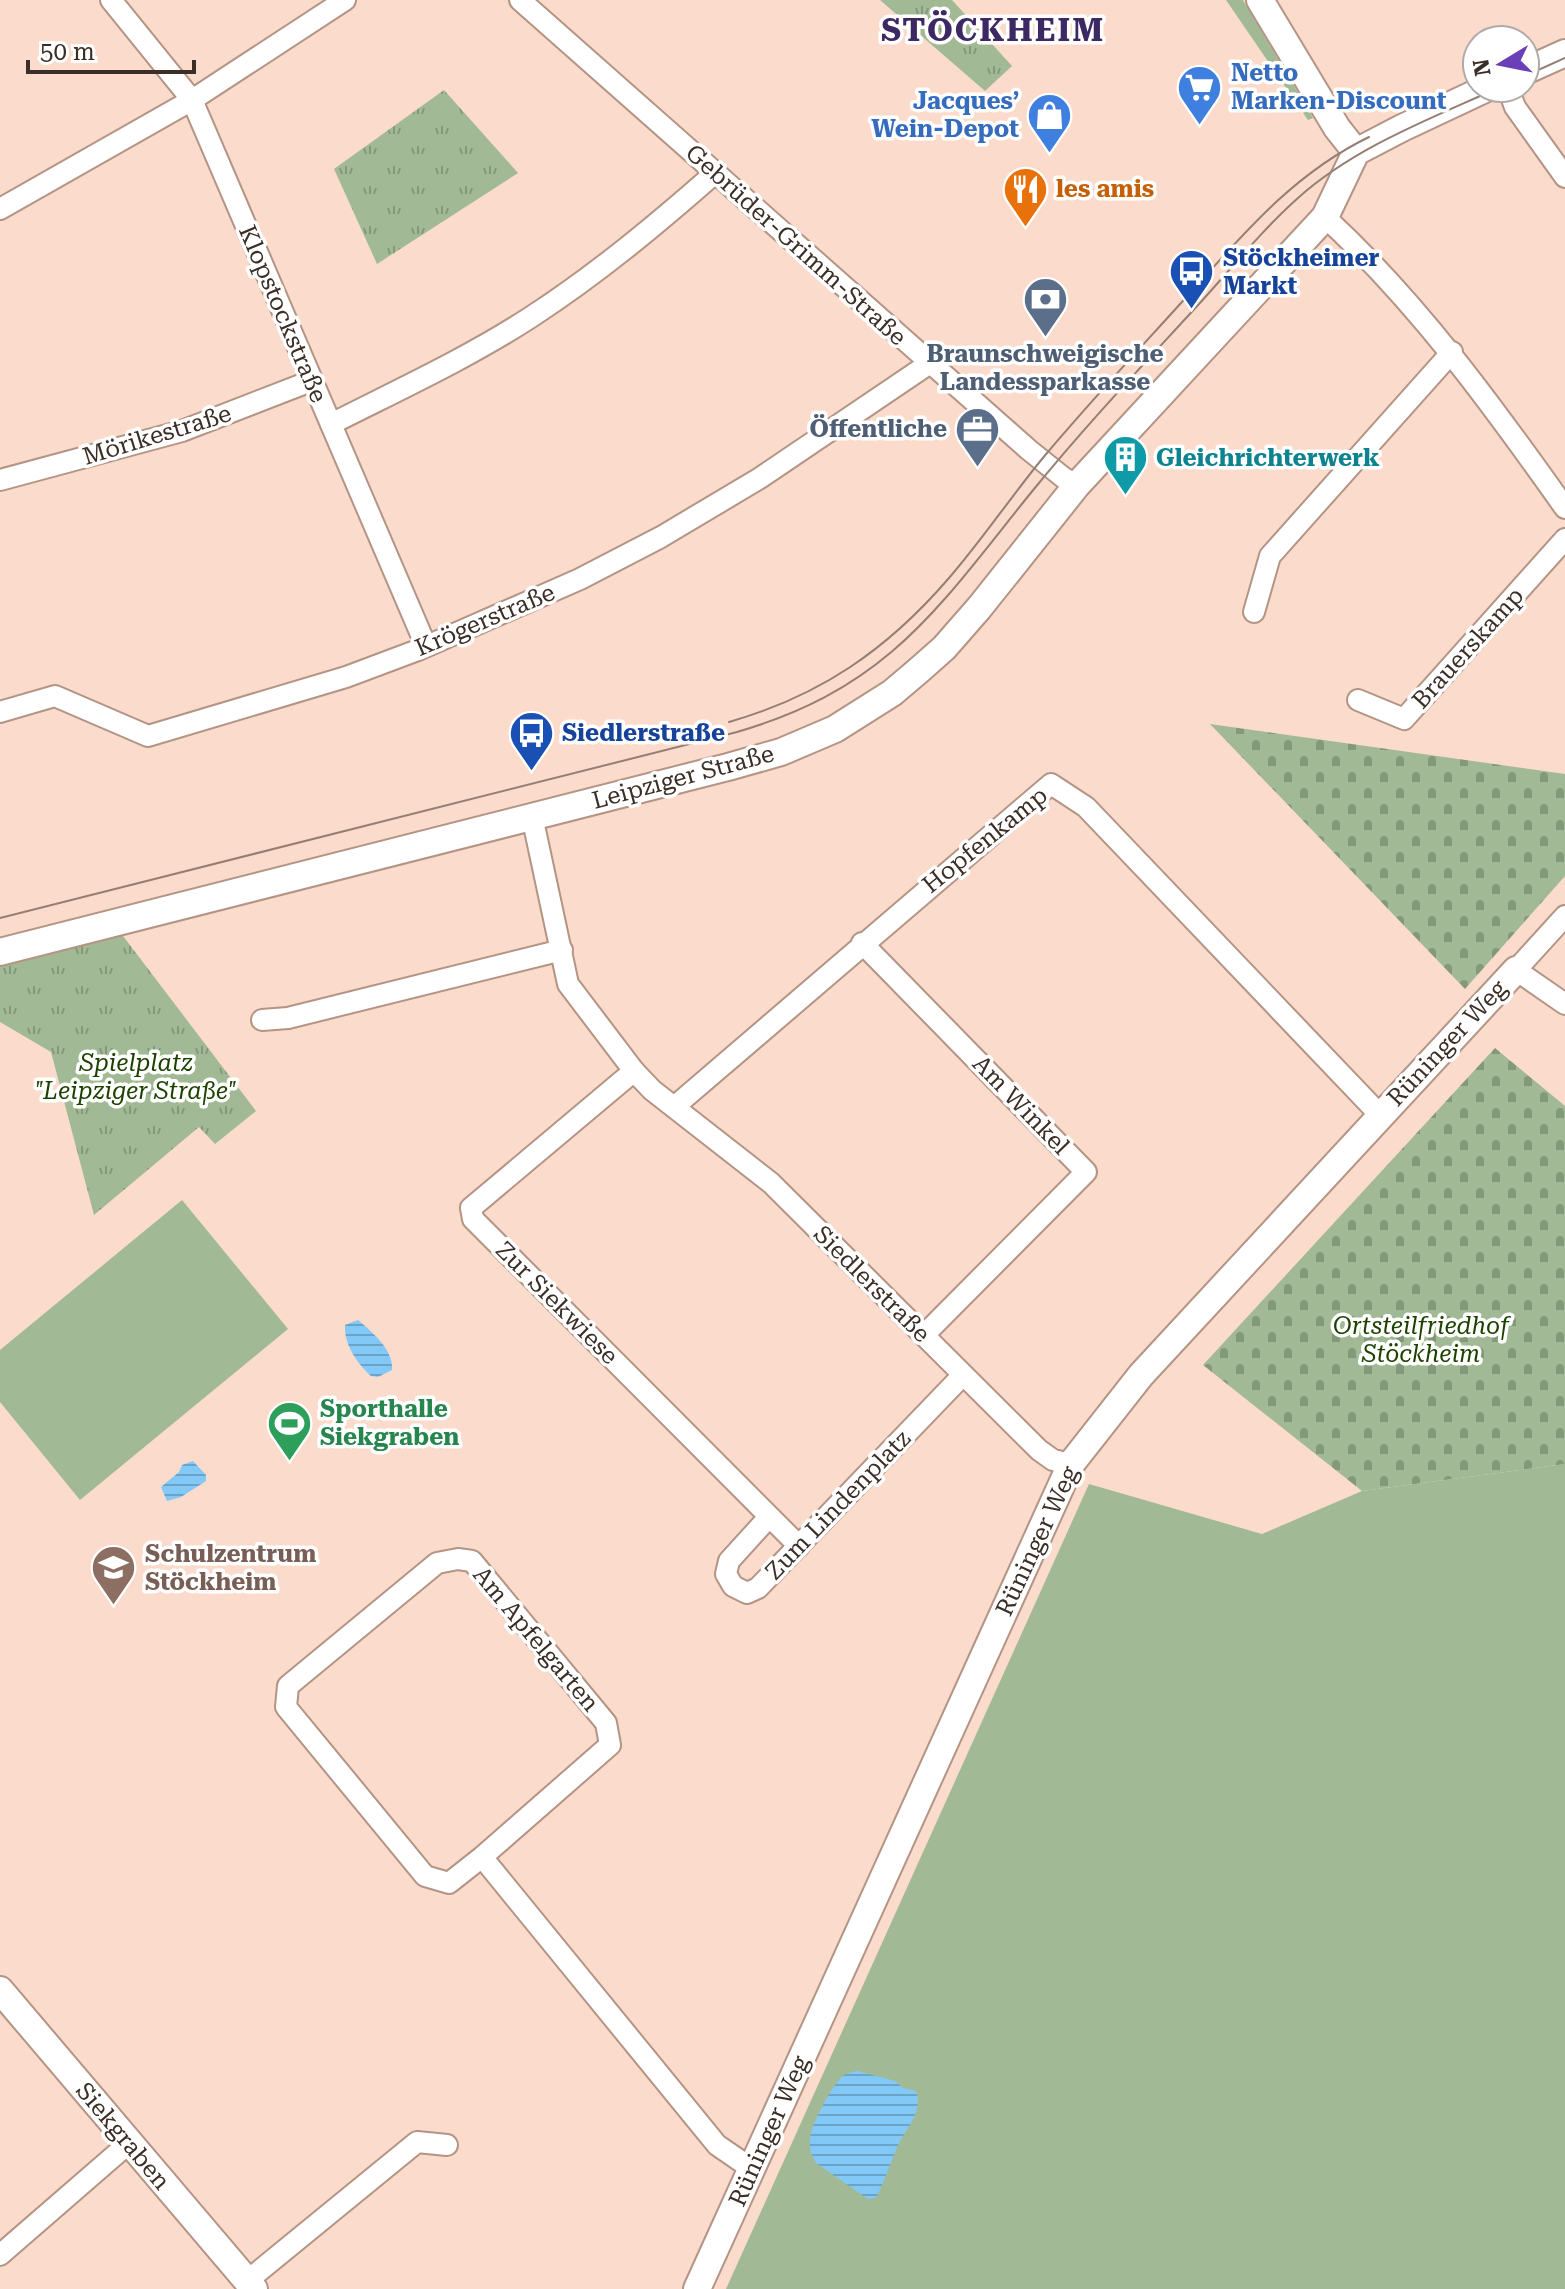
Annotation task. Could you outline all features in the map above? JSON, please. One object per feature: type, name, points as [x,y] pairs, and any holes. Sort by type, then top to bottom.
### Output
[{"type":"street","name":"Klopstockstraße","points":[[111,0],[192,100],[426,646]]},
{"type":"street","points":[[0,209],[192,100],[345,0]]},
{"type":"street","name":"Gebrüder-Grimm-Straße","points":[[520,0],[1029,450],[1077,485]]},
{"type":"street","points":[[1260,0],[1337,128],[1356,152],[1461,100]]},
{"type":"street","points":[[1541,64],[1565,53]]},
{"type":"street","points":[[1514,104],[1565,177]]},
{"type":"street","name":"Leipziger Straße","points":[[0,952],[754,760],[835,729],[892,693],[944,648],[1077,485],[1325,217],[1356,152]]},
{"type":"street","points":[[331,424],[530,318],[623,252],[715,173]]},
{"type":"street","points":[[1325,217],[1361,250],[1452,352],[1565,508]]},
{"type":"street","points":[[1254,612],[1270,556],[1452,352]]},
{"type":"street","name":"Krögerstraße","points":[[0,712],[55,696],[148,736],[346,677],[580,579],[710,509],[930,363]]},
{"type":"street","name":"Mörikestraße","points":[[0,480],[195,427],[311,381]]},
{"type":"street","name":"Brauerskamp","points":[[1358,700],[1404,719],[1565,539]]},
{"type":"street","name":"Hopfenkamp","points":[[674,1107],[1051,784],[1086,807],[1380,1115]]},
{"type":"street","name":"Siedlerstraße","points":[[532,816],[568,984],[634,1071],[652,1090],[771,1183],[1039,1450],[1053,1460],[1071,1464]]},
{"type":"street","name":"Rüninger Weg","points":[[697,2289],[1071,1464],[1141,1375],[1565,916]]},
{"type":"street","name":"Am Winkel","points":[[862,943],[1086,1172],[924,1335]]},
{"type":"street","points":[[262,1020],[288,1018],[562,950]]},
{"type":"street","points":[[1516,970],[1565,1004]]},
{"type":"street","name":"Zur Siekwiese","points":[[634,1071],[471,1208],[473,1219],[799,1546]]},
{"type":"street","name":"Zum Lindenplatz","points":[[769,1517],[729,1561],[726,1574],[733,1586],[747,1593],[758,1588],[963,1375]]},
{"type":"street","name":"Am Apfelgarten","points":[[458,1559],[472,1561],[606,1723],[610,1745],[482,1857],[449,1883],[425,1876],[286,1707],[288,1686],[437,1563],[458,1559]]},
{"type":"street","points":[[482,1857],[717,2145],[752,2169]]},
{"type":"street","name":"Siekgraben","points":[[0,1990],[250,2285],[417,2142],[447,2145]]},
{"type":"street","points":[[0,2255],[129,2143]]},
{"type":"green space","points":[[880,0],[952,0],[1012,66],[985,91]]},
{"type":"green space","points":[[1226,0],[1243,0],[1313,118],[1308,120]]},
{"type":"green space","points":[[444,90],[518,173],[377,264],[334,169]]},
{"type":"green space","points":[[1210,724],[1565,774],[1565,876],[1465,989]]},
{"type":"green space","name":"Spielplatz \"Leipziger Straße\"","points":[[120,932],[256,1111],[215,1144],[199,1127],[94,1215],[51,1052],[0,1022],[0,961]]},
{"type":"green space","name":"Ortsteilfriedhof Stöckheim","points":[[1495,1048],[1565,1106],[1565,1464],[1362,1491],[1203,1365]]},
{"type":"green space","points":[[182,1200],[288,1329],[80,1500],[0,1402],[0,1350]]},
{"type":"green space","points":[[1565,1464],[1565,2289],[726,2289],[1089,1484],[1262,1534],[1362,1491]]},
{"type":"water","points":[[358,1320],[386,1349],[392,1370],[378,1377],[371,1376],[356,1359],[347,1340],[345,1325]]},
{"type":"water","points":[[193,1461],[206,1475],[206,1481],[181,1497],[167,1501],[161,1487],[179,1472],[182,1465]]},
{"type":"water","points":[[857,2071],[895,2081],[903,2088],[916,2091],[918,2099],[915,2115],[899,2143],[876,2198],[868,2199],[816,2163],[810,2145],[814,2124],[834,2086],[844,2075]]},
{"type":"tram line","points":[[1541,69],[1565,58]]},
{"type":"tram line","points":[[0,918],[737,732],[790,713],[835,692],[908,638],[939,605],[1094,418],[1285,210],[1320,180],[1368,149],[1462,104]]},
{"type":"tram line","points":[[729,722],[793,699],[822,684],[850,667],[901,627],[961,564],[1061,436],[1238,240],[1298,183],[1369,137]]},
{"type":"place","name":"Netto Marken-Discount","points":[[1200,126]]},
{"type":"place","name":"Jacques’ Wein-Depot","points":[[1050,154]]},
{"type":"place","name":"les amis","points":[[1025,228]]},
{"type":"place","name":"Stöckheimer Markt","points":[[1192,311]]},
{"type":"place","name":"Braunschweigische Landessparkasse","points":[[1045,339]]},
{"type":"place","name":"Öffentliche","points":[[978,468]]},
{"type":"place","name":"Gleichrichterwerk","points":[[1125,497]]},
{"type":"place","name":"Siedlerstraße","points":[[531,772]]},
{"type":"place","name":"Sporthalle Siekgraben","points":[[289,1462]]},
{"type":"place","name":"Schulzentrum Stöckheim","points":[[114,1607]]},
{"type":"district","name":"STÖCKHEIM","points":[[993,30]]}]
